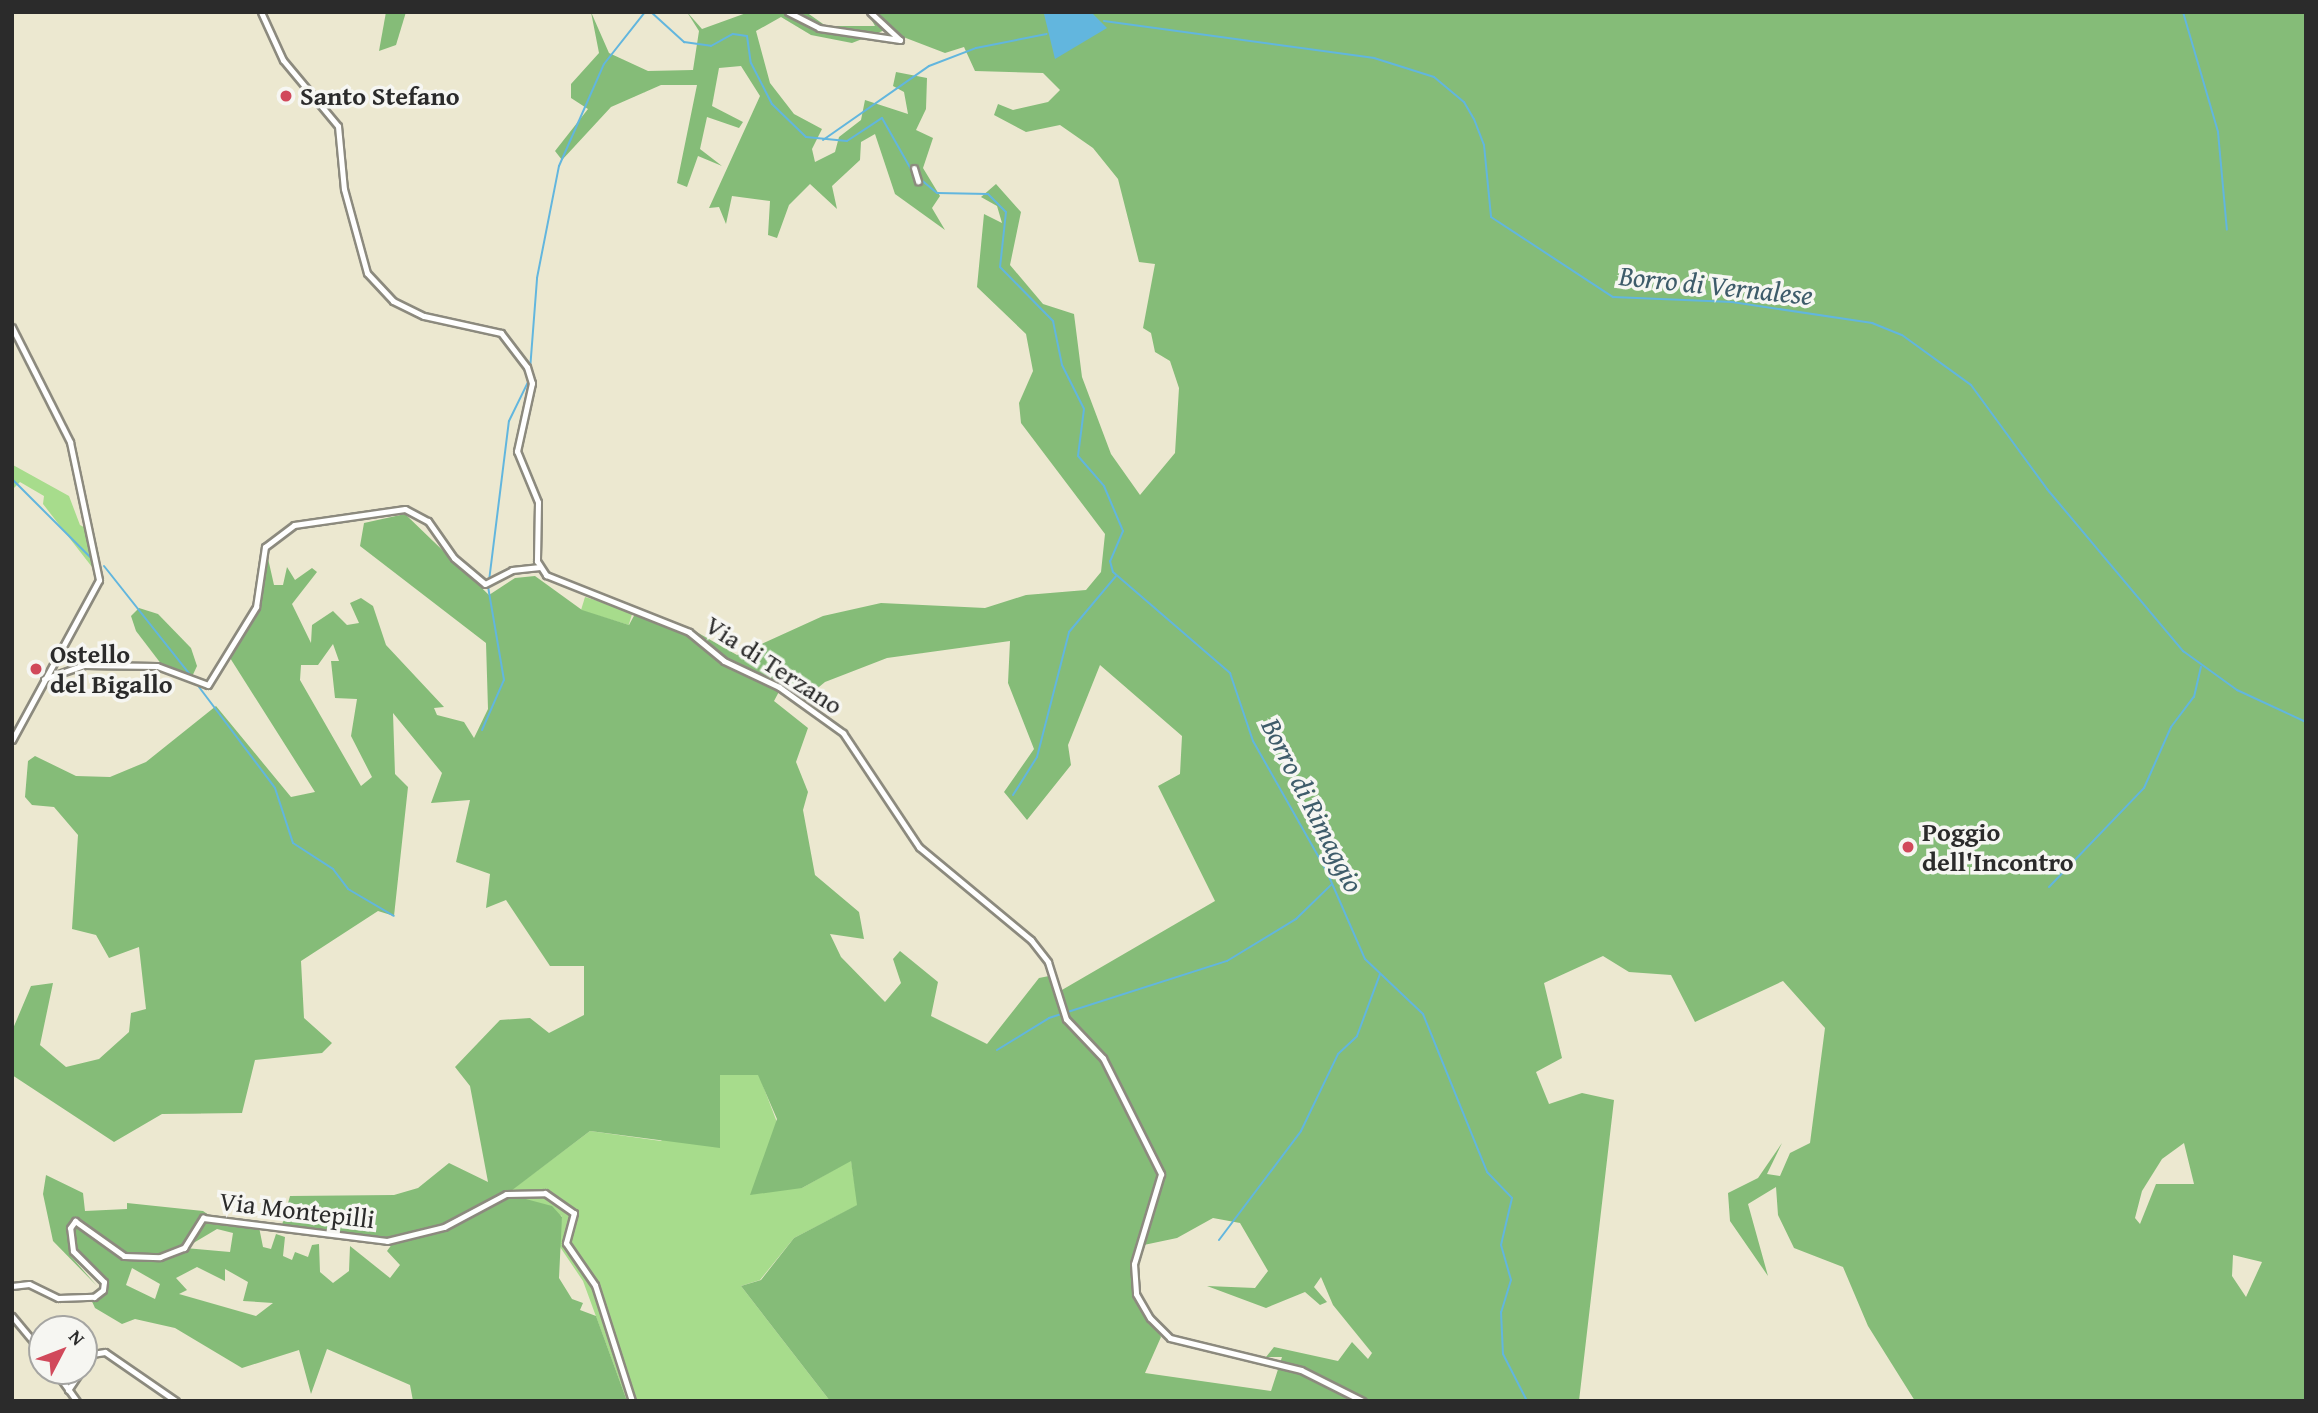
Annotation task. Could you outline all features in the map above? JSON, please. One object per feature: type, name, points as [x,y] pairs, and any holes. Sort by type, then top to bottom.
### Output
[{"type":"street","points":[[44,679],[84,665],[157,666],[208,685],[256,607],[265,547],[294,525],[405,509],[428,521],[454,558],[485,584],[512,570],[540,567],[538,502],[517,451],[532,383],[527,367],[501,333],[424,316],[393,301],[367,273],[344,189],[338,126],[283,60],[261,12]]},
{"type":"street","points":[[788,12],[819,27],[900,40],[870,12]]},
{"type":"street","points":[[914,168],[918,180]]},
{"type":"street","points":[[12,327],[69,442],[99,568],[94,598],[44,679],[12,740]]},
{"type":"street","name":"Via di Terzano","points":[[540,567],[576,591],[643,609],[689,632],[724,661],[779,687],[843,733],[919,848],[1019,929],[1048,962],[1059,1008],[1103,1058],[1161,1174],[1134,1264],[1136,1294],[1150,1318],[1170,1338],[1301,1370],[1363,1401]]},
{"type":"street","name":"Via Montepilli","points":[[12,1286],[29,1284],[58,1298],[94,1297],[103,1290],[104,1282],[73,1251],[70,1228],[75,1221],[124,1256],[160,1256],[184,1248],[203,1218],[387,1241],[444,1227],[506,1194],[545,1193],[574,1213],[566,1243],[595,1285],[632,1401]]},
{"type":"street","points":[[12,1316],[28,1335]]},
{"type":"street","points":[[98,1353],[105,1352],[176,1401]]},
{"type":"street","points":[[65,1385],[77,1401]]},
{"type":"street","points":[[68,1390],[71,1385]]},
{"type":"green space","points":[[386,12],[406,12],[396,45],[379,51]]},
{"type":"green space","points":[[591,12],[609,53],[648,71],[693,70],[699,31],[687,12],[702,29],[749,12],[806,12],[826,26],[875,26],[867,12],[2306,12],[2306,1401],[1915,1401],[1868,1326],[1843,1267],[1794,1248],[1778,1215],[1776,1187],[1748,1204],[1768,1276],[1730,1221],[1728,1193],[1758,1178],[1782,1143],[1767,1174],[1780,1176],[1790,1153],[1810,1143],[1825,1028],[1783,981],[1695,1022],[1671,975],[1629,972],[1603,956],[1544,983],[1562,1058],[1536,1072],[1549,1104],[1582,1093],[1614,1100],[1579,1401],[830,1401],[741,1286],[761,1280],[794,1238],[857,1205],[851,1161],[802,1188],[750,1195],[777,1119],[758,1075],[720,1075],[720,1148],[590,1131],[507,1194],[552,1206],[562,1217],[559,1278],[572,1299],[583,1303],[580,1310],[596,1316],[627,1401],[413,1401],[410,1385],[327,1349],[311,1394],[299,1350],[242,1368],[175,1328],[135,1319],[122,1324],[95,1308],[90,1297],[104,1282],[73,1251],[69,1230],[69,1254],[97,1286],[53,1241],[43,1194],[46,1175],[83,1193],[85,1211],[127,1209],[127,1203],[203,1211],[225,1226],[259,1227],[263,1247],[271,1249],[276,1234],[285,1237],[283,1256],[292,1260],[295,1252],[308,1257],[312,1245],[319,1244],[320,1272],[333,1283],[349,1271],[350,1246],[390,1278],[400,1265],[387,1251],[395,1240],[282,1225],[290,1196],[394,1195],[418,1188],[449,1163],[488,1182],[470,1086],[455,1067],[500,1020],[530,1018],[549,1033],[584,1015],[584,966],[550,966],[506,900],[486,908],[490,874],[456,862],[470,800],[431,803],[442,773],[393,713],[395,774],[408,787],[394,916],[378,911],[301,961],[304,1018],[332,1043],[322,1053],[255,1060],[242,1113],[162,1114],[114,1142],[12,1075],[12,1031],[31,986],[53,983],[40,1045],[66,1067],[99,1059],[129,1032],[131,1013],[146,1009],[139,947],[109,958],[96,935],[72,929],[78,835],[54,807],[32,805],[25,797],[28,761],[35,756],[76,776],[110,777],[146,762],[216,706],[291,797],[315,792],[225,650],[256,607],[267,554],[274,585],[283,585],[287,567],[295,580],[312,568],[317,572],[292,604],[311,643],[312,625],[333,611],[347,625],[359,623],[350,603],[361,598],[373,606],[386,645],[444,707],[434,708],[437,715],[464,722],[474,738],[488,709],[486,643],[360,546],[364,523],[405,514],[489,595],[515,578],[535,576],[582,610],[629,625],[636,612],[670,627],[686,626],[737,655],[823,616],[881,603],[985,608],[1026,595],[1086,590],[1101,572],[1105,534],[1021,423],[1019,403],[1033,371],[1026,334],[977,287],[984,214],[1002,223],[997,206],[981,197],[996,184],[1021,212],[1010,265],[1043,304],[1074,314],[1082,377],[1111,454],[1140,495],[1175,453],[1179,388],[1170,361],[1155,352],[1151,333],[1143,328],[1155,264],[1139,262],[1118,179],[1093,148],[1060,125],[1026,132],[994,115],[998,104],[1013,110],[1048,102],[1060,90],[1043,73],[975,71],[964,47],[945,53],[885,30],[852,43],[811,35],[781,17],[756,31],[770,83],[794,114],[822,129],[812,149],[815,162],[835,152],[839,137],[861,120],[865,100],[908,114],[904,92],[893,86],[896,72],[927,78],[926,109],[916,130],[933,138],[923,168],[940,196],[932,208],[945,230],[895,194],[875,134],[861,142],[860,160],[832,186],[837,209],[810,184],[789,205],[777,238],[768,235],[770,201],[732,196],[726,224],[719,207],[709,208],[760,96],[741,66],[719,68],[712,106],[743,122],[739,128],[707,117],[700,149],[722,166],[698,156],[687,187],[677,183],[697,85],[661,85],[611,107],[562,160],[555,151],[588,109],[571,98],[571,84],[599,53]],"holes":[[[1010,641],[1008,683],[1034,749],[1004,792],[1027,820],[1071,765],[1068,745],[1100,665],[1182,736],[1180,774],[1158,786],[1215,901],[1055,994],[1054,975],[1039,978],[987,1044],[931,1016],[938,982],[900,951],[893,959],[901,983],[885,1002],[841,957],[830,934],[864,939],[859,912],[815,875],[803,810],[808,792],[796,762],[808,728],[774,701],[782,686],[802,701],[825,682],[887,658]],[[333,644],[339,661],[331,661],[335,698],[357,699],[351,736],[372,777],[361,786],[300,680],[301,665],[318,665]],[[2184,1143],[2194,1184],[2156,1184],[2140,1224],[2135,1218],[2142,1191],[2162,1159]],[[1213,1218],[1240,1223],[1268,1271],[1255,1288],[1207,1286],[1266,1308],[1305,1292],[1320,1305],[1327,1302],[1314,1287],[1321,1277],[1333,1305],[1372,1353],[1368,1359],[1352,1342],[1338,1361],[1274,1347],[1266,1357],[1282,1357],[1271,1391],[1145,1373],[1161,1337],[1136,1291],[1139,1246],[1177,1238]],[[217,1229],[233,1233],[230,1252],[185,1248]],[[2233,1255],[2262,1262],[2246,1297],[2232,1276]],[[197,1267],[225,1281],[225,1269],[248,1282],[243,1301],[273,1303],[256,1316],[179,1294],[187,1290],[176,1278]],[[132,1268],[160,1284],[155,1299],[126,1285]]]},
{"type":"green space","points":[[13,465],[69,496],[80,525],[89,530],[92,567],[43,504],[44,496],[20,482],[12,490]]},
{"type":"green space","points":[[585,597],[633,612],[629,625],[581,610]]},
{"type":"green space","points":[[139,608],[158,614],[191,648],[197,666],[190,681],[165,669],[136,631],[131,616]]},
{"type":"green space","points":[[720,1075],[759,1075],[802,1188],[851,1160],[858,1205],[794,1238],[760,1280],[741,1286],[830,1401],[627,1401],[583,1281],[558,1244],[562,1216],[506,1194],[590,1131],[661,1141]]},
{"type":"water","points":[[1091,12],[1107,28],[1055,59],[1044,14]]},
{"type":"waterway","points":[[530,370],[537,278],[559,166],[604,64],[645,12]]},
{"type":"waterway","name":"Borro di Rimaggio","points":[[651,12],[684,42],[711,46],[733,34],[747,36],[751,63],[772,104],[806,137],[847,141],[882,118],[912,171]]},
{"type":"waterway","points":[[2183,12],[2218,132],[2227,230]]},
{"type":"waterway","name":"Borro di Vernalese","points":[[1104,21],[1374,58],[1434,77],[1464,102],[1474,119],[1484,145],[1491,217],[1613,297],[1732,302],[1872,323],[1902,335],[1971,385],[2047,489],[2183,651],[2237,690],[2306,722]]},
{"type":"waterway","name":"Borro di Vernalese","points":[[823,140],[929,66],[976,48],[1047,34]]},
{"type":"waterway","name":"Borro di Rimaggio","points":[[919,178],[937,193],[988,194],[1006,212],[1000,267],[1053,321],[1062,365],[1084,409],[1078,456],[1104,486],[1123,531],[1110,561],[1113,572],[1230,673],[1253,741],[1327,872],[1365,959],[1423,1014],[1487,1172],[1512,1198],[1501,1245],[1511,1280],[1501,1312],[1503,1354],[1527,1401]]},
{"type":"waterway","points":[[489,581],[509,421],[528,382]]},
{"type":"waterway","points":[[12,479],[93,560]]},
{"type":"waterway","points":[[104,566],[192,677]]},
{"type":"waterway","points":[[1013,795],[1037,757],[1069,632],[1116,576]]},
{"type":"waterway","points":[[482,730],[504,680],[488,586]]},
{"type":"waterway","points":[[2049,887],[2144,788],[2171,727],[2194,697],[2201,667]]},
{"type":"waterway","points":[[199,687],[275,788],[293,843],[333,869],[348,889],[394,916]]},
{"type":"waterway","points":[[997,1050],[1049,1018],[1227,961],[1296,919],[1332,884]]},
{"type":"waterway","points":[[1219,1240],[1301,1131],[1338,1054],[1357,1036],[1380,974]]},
{"type":"place","name":"Santo Stefano","points":[[286,96]]},
{"type":"place","name":"Ostello del Bigallo","points":[[36,669]]},
{"type":"place","name":"Poggio dell'Incontro","points":[[1908,847]]}]
